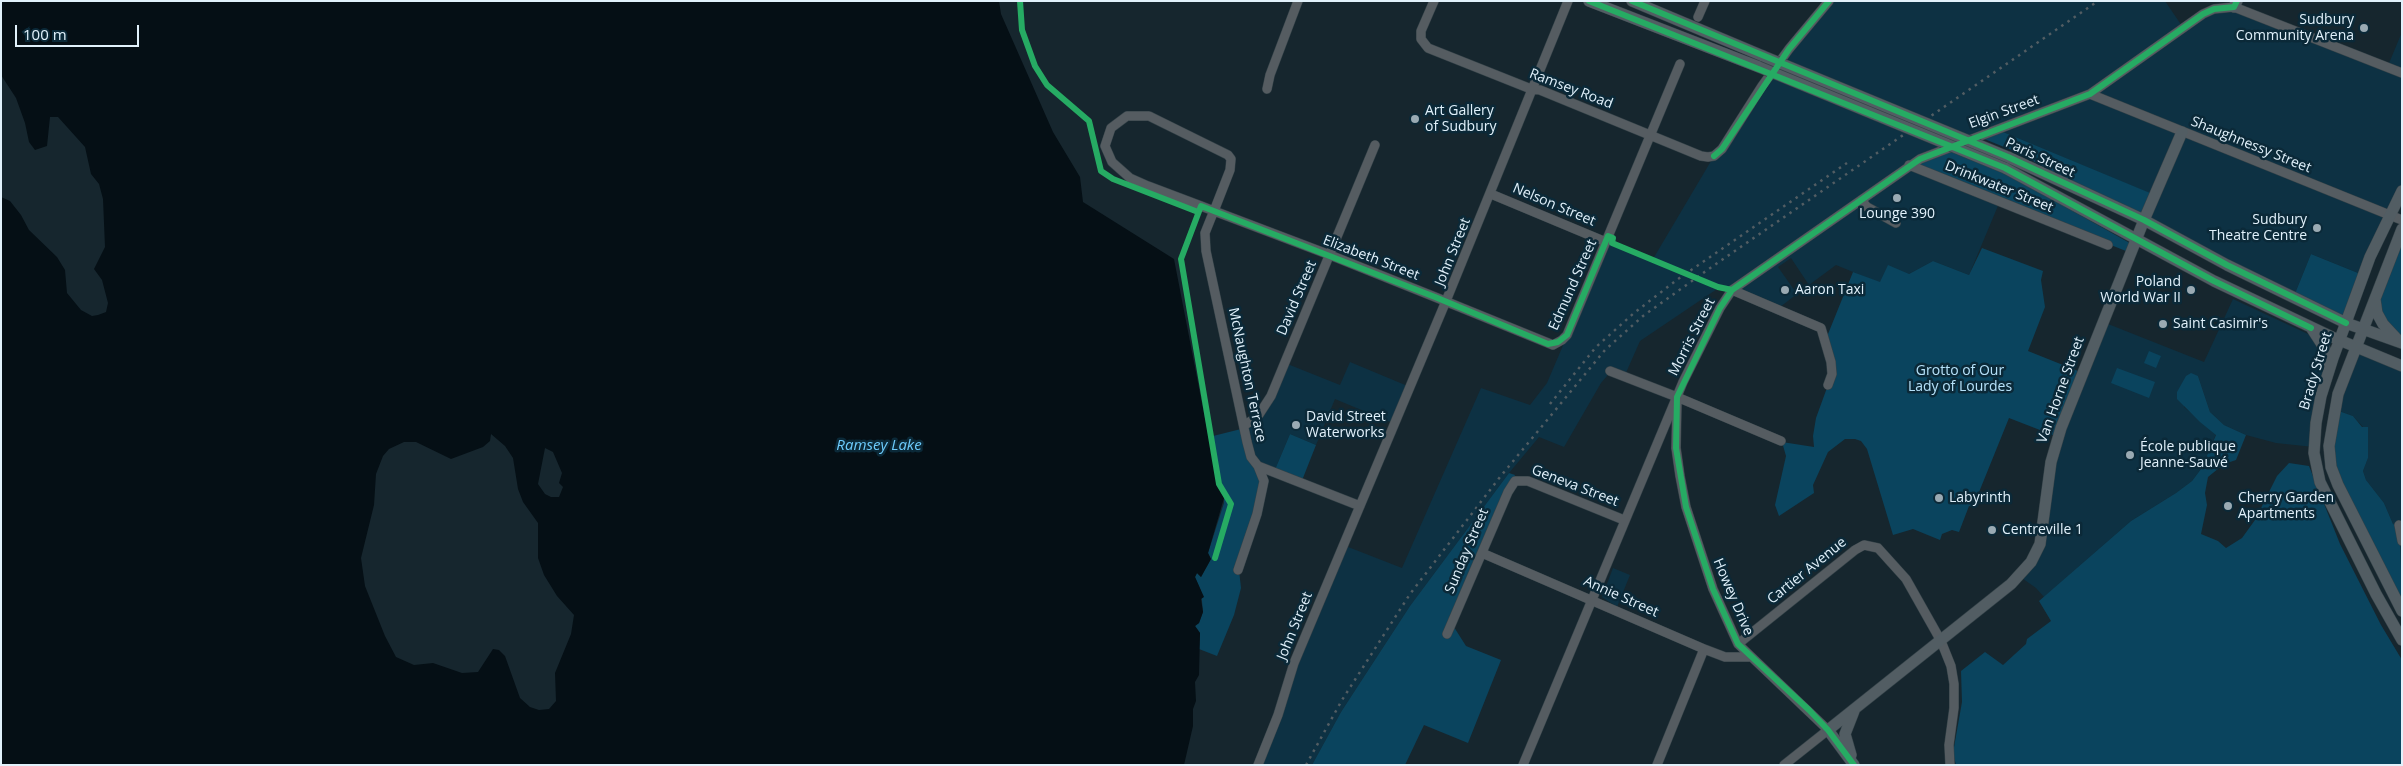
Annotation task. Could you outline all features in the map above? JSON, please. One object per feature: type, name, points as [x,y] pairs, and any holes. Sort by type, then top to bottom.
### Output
[{"type":"main road","name":"Paris Street","points":[[1589,1],[2006,162],[2136,239],[2214,281],[2311,328],[2402,366]]},
{"type":"main road","name":"Paris Street","points":[[1632,1],[2144,220],[2227,265],[2346,323],[2401,343]]},
{"type":"main road","name":"Van Horne Street","points":[[1828,730],[2011,584],[2031,562],[2040,544],[2054,448],[2136,239],[2182,132]]},
{"type":"main road","name":"Brady Street","points":[[2402,191],[2370,257],[2330,368],[2316,423],[2314,453],[2320,482],[2376,594],[2402,640]]},
{"type":"main road","name":"Brady Street","points":[[2402,229],[2374,297],[2338,394],[2329,446],[2331,467],[2338,485],[2402,611]]},
{"type":"main road","points":[[2374,297],[2377,313],[2383,324],[2401,343]]},
{"type":"main road","points":[[2311,328],[2325,348],[2330,368]]},
{"type":"main road","points":[[1854,765],[1845,734],[1855,710]]},
{"type":"main road","name":"Howey Drive","points":[[1828,730],[1854,765]]},
{"type":"street","points":[[1268,89],[1270,75],[1298,1]]},
{"type":"street","name":"Ramsey Road","points":[[1434,1],[1421,31],[1421,39],[1428,48],[1540,90],[1701,156],[1714,156],[1722,149],[1789,49],[1829,1]]},
{"type":"street","name":"John Street","points":[[1258,765],[1278,715],[1294,663],[1491,194],[1531,88],[1568,1]]},
{"type":"street","points":[[1698,17],[1705,1]]},
{"type":"street","points":[[2202,14],[2214,1]]},
{"type":"street","points":[[2235,4],[2402,73]]},
{"type":"street","name":"Elgin Street","points":[[1732,290],[1930,153],[2090,94],[2202,14],[2235,4]]},
{"type":"street","name":"Edmund Street","points":[[1558,342],[1567,335],[1680,64]]},
{"type":"street","name":"Shaughnessy Street","points":[[2090,94],[2402,220]]},
{"type":"street","name":"Elizabeth Street","points":[[1214,211],[1232,165],[1228,155],[1149,116],[1127,116],[1111,128],[1106,146],[1112,162],[1130,178],[1214,211],[1446,301],[1548,344],[1558,342]]},
{"type":"street","name":"David Street","points":[[1245,425],[1258,416],[1266,406],[1375,145]]},
{"type":"street","name":"Drinkwater Street","points":[[1909,166],[2108,245]]},
{"type":"street","name":"Nelson Street","points":[[1491,194],[1606,242]]},
{"type":"street","points":[[1861,200],[1867,207],[1896,223]]},
{"type":"street","name":"McNaughton Terrace","points":[[1214,211],[1205,233],[1206,251],[1251,456],[1263,477],[1262,491],[1238,570]]},
{"type":"street","points":[[1732,290],[1820,328],[1831,362],[1832,374],[1828,385]]},
{"type":"street","name":"Morris Street","points":[[1523,765],[1677,396],[1720,308],[1732,290]]},
{"type":"street","points":[[1610,372],[1677,396],[1781,441]]},
{"type":"street","name":"Howey Drive","points":[[1677,396],[1676,448],[1686,507],[1712,589],[1738,644],[1828,730]]},
{"type":"street","points":[[1258,466],[1360,506]]},
{"type":"street","name":"Geneva Street","points":[[1515,481],[1528,481],[1624,520]]},
{"type":"street","name":"Sunday Street","points":[[1447,634],[1508,492],[1515,481]]},
{"type":"street","points":[[2399,525],[2402,541]]},
{"type":"street","name":"Cartier Avenue","points":[[1738,644],[1855,550],[1864,545],[1873,545],[1884,554],[1906,579],[1941,640]]},
{"type":"street","name":"Annie Street","points":[[1482,553],[1704,649],[1725,657],[1751,657]]},
{"type":"street","points":[[1941,640],[1951,666],[1954,684],[1954,708],[1948,745],[1950,765]]},
{"type":"street","points":[[1657,765],[1704,649]]},
{"type":"street","name":"Van Horne Street","points":[[1784,765],[1828,730]]},
{"type":"shaded area","points":[[1830,1],[2165,1],[2184,29],[2203,15],[2234,7],[2387,68],[2402,32],[2402,190],[2363,275],[2311,254],[2294,296],[2144,220],[2154,195],[1996,129],[1910,170],[2000,201],[1969,275],[1933,261],[1909,274],[1880,283],[1836,265],[1809,285],[1791,258],[1778,267],[1797,294],[1780,307],[1743,293],[1720,287],[1640,341],[1625,375],[1612,370],[1601,383],[1564,447],[1539,437],[1509,473],[1410,606],[1341,712],[1312,765],[1259,765],[1343,545],[1402,568],[1481,388],[1530,405],[1547,383],[1607,242],[1653,259],[1714,156],[1752,102]]},
{"type":"shaded area","name":"École publique Jeanne-Sauvé","points":[[2233,299],[2308,334],[2319,342],[2328,358],[2314,447],[2276,443],[2246,435],[2224,425],[2210,412],[2198,376],[2184,407],[2216,434],[2201,469],[2192,481],[2176,493],[2131,521],[2044,597],[2036,588],[2019,576],[2031,562],[2050,473],[2103,322],[2204,362]]},
{"type":"shaded area","points":[[2356,348],[2402,366],[2402,528],[2393,524],[2384,503],[2366,480],[2363,471],[2368,458],[2363,427],[2353,416],[2336,410]]},
{"type":"shaded area","points":[[1350,362],[1410,387],[1395,424],[1335,399],[1316,445],[1290,434],[1274,472],[1254,462],[1244,426],[1255,420],[1285,363],[1340,385]]},
{"type":"shaded area","points":[[1613,568],[1630,575],[1617,607],[1602,597]]},
{"type":"green space","points":[[1996,129],[2155,195],[2144,220],[2014,151],[1977,136]]},
{"type":"green space","points":[[1949,151],[2009,175],[2135,246],[2131,253],[2000,201],[1909,170],[1930,158]]},
{"type":"green space","points":[[2402,230],[2402,342],[2391,333],[2375,297]]},
{"type":"green space","name":"Grotto of Our Lady of Lourdes","points":[[1982,248],[2043,271],[2041,280],[2045,307],[2028,351],[2083,373],[2058,437],[2009,418],[1973,507],[1969,506],[1959,532],[1952,530],[1942,534],[1940,540],[1913,529],[1893,535],[1867,449],[1861,441],[1855,439],[1845,439],[1828,452],[1813,485],[1814,493],[1779,516],[1775,505],[1786,456],[1782,442],[1814,447],[1813,436],[1816,418],[1832,374],[1826,339],[1853,272],[1880,282],[1888,265],[1909,274],[1933,261],[1969,275]]},
{"type":"green space","points":[[2311,254],[2363,275],[2346,322],[2294,296]]},
{"type":"green space","points":[[2149,351],[2161,356],[2156,368],[2144,363]]},
{"type":"green space","points":[[2117,368],[2155,382],[2149,398],[2111,383]]},
{"type":"green space","points":[[2191,373],[2198,376],[2210,412],[2224,425],[2246,435],[2236,460],[2224,464],[2208,477],[2205,493],[2207,505],[2201,534],[2218,541],[2226,548],[2242,538],[2255,520],[2277,476],[2289,463],[2309,466],[2340,544],[2381,625],[2402,660],[2402,765],[1956,765],[1953,753],[1962,702],[1961,671],[1985,652],[2003,665],[2026,644],[2027,639],[2051,621],[2039,601],[2131,521],[2176,493],[2192,481],[2201,469],[2216,435],[2177,399],[2177,392],[2186,376]]},
{"type":"green space","points":[[2336,410],[2353,416],[2362,427],[2368,427],[2368,458],[2363,471],[2366,480],[2384,503],[2393,524],[2400,527],[2402,610],[2332,467]]},
{"type":"green space","points":[[1245,428],[1246,442],[1263,476],[1239,570],[1241,588],[1234,615],[1217,656],[1199,649],[1200,633],[1195,626],[1199,623],[1203,612],[1201,591],[1195,577],[1197,573],[1201,577],[1211,559],[1208,553],[1224,503],[1224,498],[1218,486],[1209,437]]},
{"type":"green space","points":[[1290,434],[1316,445],[1301,483],[1274,472]]},
{"type":"green space","points":[[1509,473],[1515,475],[1452,624],[1466,646],[1501,660],[1468,743],[1424,725],[1405,765],[1312,765],[1341,712],[1410,606]]},
{"type":"water","name":"Ramsey Lake","points":[[1,1],[999,1],[1001,14],[1053,132],[1080,177],[1083,202],[1174,259],[1218,486],[1224,498],[1208,553],[1211,559],[1201,577],[1197,573],[1195,577],[1204,597],[1201,599],[1203,612],[1199,623],[1195,626],[1200,633],[1199,675],[1195,682],[1196,701],[1193,709],[1193,726],[1184,765],[1,765],[1,197],[10,201],[21,215],[29,230],[57,257],[65,270],[67,293],[81,310],[92,316],[98,315],[106,312],[108,303],[102,280],[94,269],[105,247],[103,199],[99,184],[91,174],[85,147],[58,117],[50,117],[47,146],[35,150],[29,142],[25,123],[16,98],[1,75]],"holes":[[[491,434],[505,446],[513,458],[518,489],[523,502],[538,523],[538,558],[544,575],[557,596],[574,615],[571,634],[555,673],[556,701],[549,709],[539,710],[530,707],[520,698],[505,656],[499,650],[493,649],[478,672],[462,673],[433,663],[414,665],[396,657],[385,636],[365,586],[361,558],[374,505],[376,474],[383,456],[389,449],[404,442],[416,442],[451,459],[483,447],[490,441]],[[545,448],[553,452],[562,473],[559,483],[563,487],[559,497],[551,497],[545,494],[538,484]]]},
{"type":"railway","points":[[1306,765],[1342,700],[1410,594],[1500,477],[1605,350],[1643,316],[1713,266],[2098,1]]},
{"type":"railway","points":[[1550,404],[1596,347],[1634,313],[1678,279],[1847,163]]},
{"type":"cycle path","points":[[1020,1],[1022,30],[1035,66],[1047,85],[1089,121],[1101,171],[1113,179],[1198,212]]},
{"type":"cycle path","points":[[1589,1],[2005,168],[2214,281],[2311,328]]},
{"type":"cycle path","points":[[1632,1],[2008,157],[2144,220],[2227,265],[2346,323]]},
{"type":"cycle path","points":[[1714,156],[1722,149],[1789,49],[1829,1]]},
{"type":"cycle path","points":[[1854,765],[1828,730],[1809,710],[1738,644],[1713,589],[1686,507],[1676,448],[1677,397],[1720,308],[1732,290],[1920,159],[2090,94],[2203,14],[2214,9],[2234,7],[2237,1]]},
{"type":"cycle path","points":[[1215,558],[1231,504],[1219,484],[1181,259],[1201,206],[1435,297],[1548,344],[1558,342],[1567,335],[1608,236],[1613,238],[1612,243],[1718,287],[1732,290]]},
{"type":"place","name":"Sudbury Community Arena","points":[[2364,28]]},
{"type":"place","name":"Art Gallery of Sudbury","points":[[1415,119]]},
{"type":"place","name":"Lounge 390","points":[[1897,198]]},
{"type":"place","name":"Sudbury Theatre Centre","points":[[2317,228]]},
{"type":"place","name":"Aaron Taxi","points":[[1785,290]]},
{"type":"place","name":"Poland World War II","points":[[2191,290]]},
{"type":"place","name":"Saint Casimir's","points":[[2163,324]]},
{"type":"place","name":"David Street Waterworks","points":[[1296,425]]},
{"type":"place","name":"École publique Jeanne-Sauvé","points":[[2130,455]]},
{"type":"place","name":"Labyrinth","points":[[1939,498]]},
{"type":"place","name":"Cherry Garden Apartments","points":[[2228,506]]},
{"type":"place","name":"Centreville 1","points":[[1992,530]]}]
